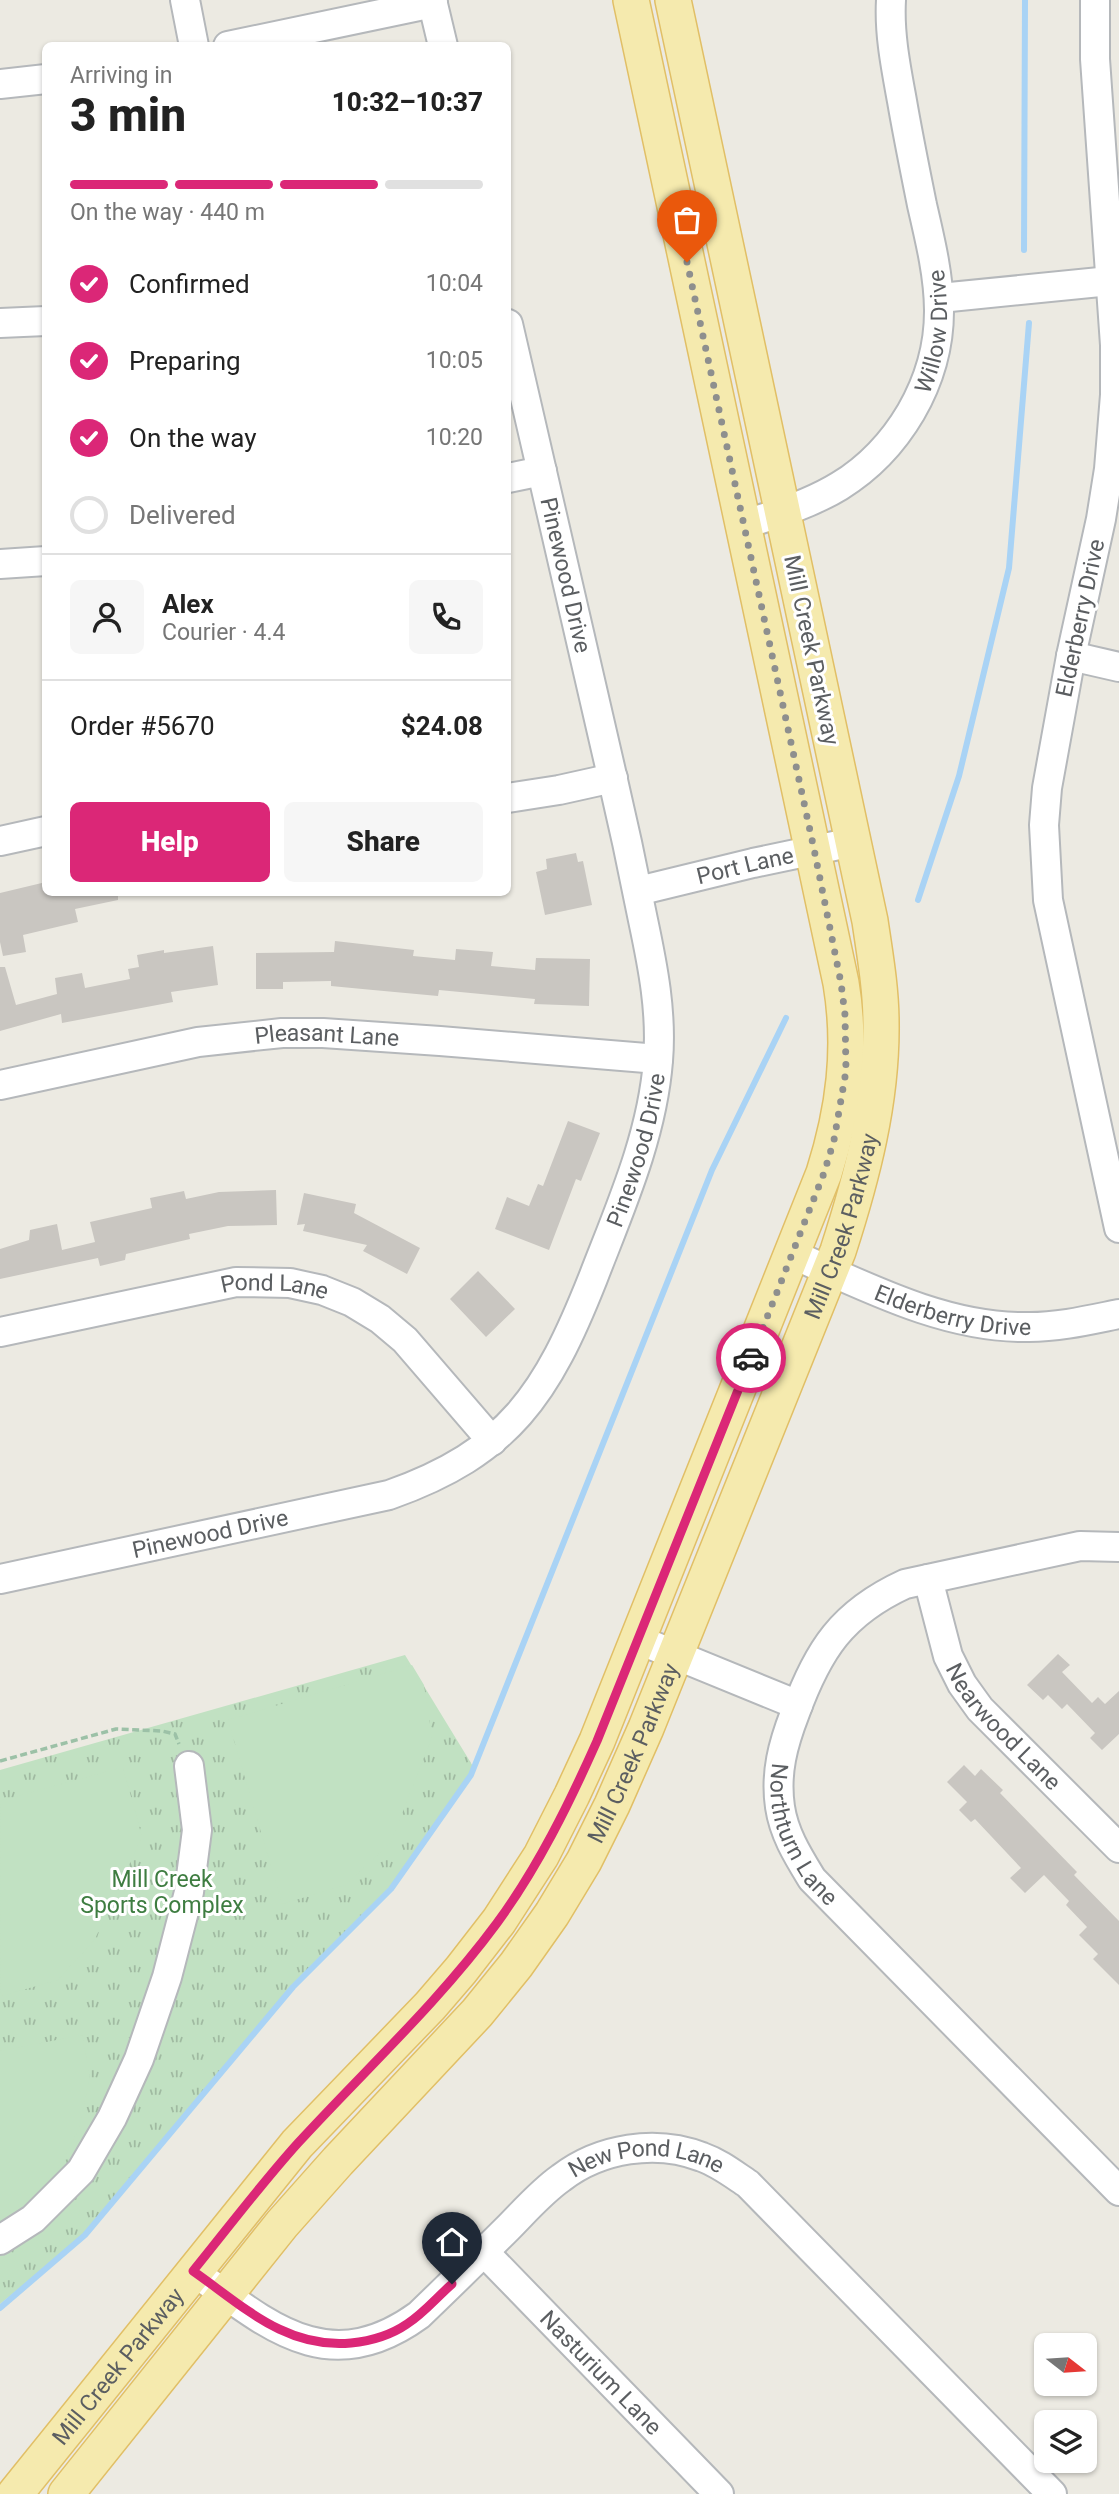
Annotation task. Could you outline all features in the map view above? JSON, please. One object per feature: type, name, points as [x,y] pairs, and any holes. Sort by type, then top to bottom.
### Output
[{"type":"main road","name":"Mill Creek Parkway","points":[[15,2494],[297,2144],[430,2006],[499,1921],[541,1856],[572,1796],[639,1640],[824,1173],[834,1140],[846,1071],[844,1000],[814,849],[631,0]]},
{"type":"main road","name":"Mill Creek Parkway","points":[[66,2494],[225,2294],[330,2170],[477,2013],[552,1914],[584,1861],[612,1805],[675,1655],[830,1271],[855,1200],[868,1148],[877,1095],[881,1042],[877,972],[870,921],[673,0]]},
{"type":"street","points":[[185,0],[193,42]]},
{"type":"street","name":"Willow Drive","points":[[744,524],[783,513],[839,488],[860,473],[878,457],[900,430],[927,378],[936,344],[940,298],[938,273],[914,166],[894,57],[891,0]]},
{"type":"street","name":"Elderberry Drive","points":[[1094,0],[1095,59],[1115,345],[1115,395],[1109,469],[1101,519],[1071,656],[1047,788],[1044,863],[1050,914],[1119,1228]]},
{"type":"street","points":[[246,42],[433,1],[442,42]]},
{"type":"street","points":[[0,84],[42,79]]},
{"type":"street","points":[[940,298],[1111,281]]},
{"type":"street","points":[[0,323],[42,321]]},
{"type":"street","name":"Pinewood Drive","points":[[0,1579],[389,1495],[422,1483],[453,1468],[510,1426],[536,1395],[556,1361],[582,1303],[645,1139],[654,1096],[659,1010],[638,891],[511,337]]},
{"type":"street","points":[[511,477],[542,471]]},
{"type":"street","points":[[0,564],[42,561]]},
{"type":"street","points":[[1071,656],[1119,667]]},
{"type":"street","points":[[511,798],[613,778]]},
{"type":"street","points":[[0,841],[42,832]]},
{"type":"street","name":"Port Lane","points":[[638,891],[853,842]]},
{"type":"street","name":"Pleasant Lane","points":[[0,1085],[198,1042],[282,1033],[440,1041],[658,1059]]},
{"type":"street","name":"Elderberry Drive","points":[[792,1254],[945,1315],[993,1326],[1030,1328],[1119,1314]]},
{"type":"street","name":"Pond Lane","points":[[0,1332],[236,1282],[290,1283],[322,1290],[352,1302],[405,1339],[492,1441]]},
{"type":"street","name":"Northturn Lane","points":[[1119,1547],[1080,1546],[905,1584],[886,1593],[860,1611],[837,1632],[813,1667],[783,1743],[778,1775],[780,1807],[786,1830],[795,1852],[812,1879],[1119,2190]]},
{"type":"street","name":"Nearwood Lane","points":[[928,1579],[948,1656],[968,1693],[980,1709],[1119,1848]]},
{"type":"street","points":[[639,1640],[798,1705]]},
{"type":"street","points":[[0,2240],[33,2220],[81,2171],[112,2118],[139,2059],[167,1977],[189,1892],[197,1830],[189,1766]]},
{"type":"street","name":"New Pond Lane","points":[[193,2271],[285,2334],[311,2342],[363,2342],[393,2332],[419,2315],[553,2183],[581,2165],[601,2156],[634,2148],[657,2147],[700,2156],[721,2165],[748,2184],[1052,2494]]},
{"type":"street","name":"Nasturium Lane","points":[[484,2252],[719,2494]]},
{"type":"path","points":[[0,1761],[116,1729],[175,1734],[189,1766]]},
{"type":"green space","name":"Mill Creek Sports Complex","points":[[405,1655],[474,1768],[391,1889],[301,1980],[85,2235],[0,2304],[0,1770]]},
{"type":"green space","points":[[412,1665],[424,1685],[432,1737],[391,1842],[346,1885],[282,1904],[228,1720]]},
{"type":"green space","points":[[123,1767],[142,1837],[95,1939],[58,1980],[1,1996],[0,1801]]},
{"type":"green space","points":[[82,2035],[90,2076],[79,2129],[48,2188],[0,2229],[0,2051]]},
{"type":"building","points":[[576,853],[578,862],[583,861],[592,905],[545,915],[536,872],[547,869],[546,859]]},
{"type":"building","points":[[42,883],[42,896],[118,896],[118,900],[75,909],[78,922],[23,935],[26,952],[3,956],[0,942],[0,893]]},
{"type":"building","points":[[335,941],[414,950],[413,956],[455,960],[456,949],[493,952],[491,966],[535,970],[536,958],[590,959],[589,1006],[534,1004],[535,999],[439,990],[438,996],[331,986],[331,981],[283,982],[283,989],[256,989],[256,953],[334,952]]},
{"type":"building","points":[[213,946],[218,985],[171,992],[173,1002],[62,1023],[61,1014],[0,1031],[0,967],[5,967],[16,1005],[57,994],[55,978],[82,973],[85,988],[130,979],[128,969],[139,967],[137,955]]},
{"type":"building","points":[[568,1121],[600,1133],[581,1181],[576,1179],[549,1250],[495,1229],[507,1197],[529,1206],[538,1184],[543,1186]]},
{"type":"building","points":[[276,1190],[277,1225],[228,1226],[189,1234],[190,1239],[126,1254],[125,1260],[100,1266],[98,1258],[0,1279],[0,1249],[29,1240],[30,1230],[57,1224],[62,1250],[95,1242],[90,1222],[152,1208],[150,1198],[184,1191],[186,1199],[219,1192]]},
{"type":"building","points":[[304,1193],[356,1204],[354,1213],[420,1248],[407,1274],[363,1251],[367,1245],[303,1231],[305,1224],[297,1225]]},
{"type":"building","points":[[478,1271],[515,1309],[486,1337],[450,1299]]},
{"type":"building","points":[[1058,1654],[1070,1665],[1062,1672],[1092,1703],[1098,1697],[1105,1704],[1119,1691],[1119,1734],[1102,1750],[1090,1738],[1095,1733],[1067,1704],[1062,1709],[1048,1695],[1043,1700],[1027,1685]]},
{"type":"building","points":[[964,1765],[975,1776],[981,1769],[1003,1790],[1000,1793],[1077,1872],[1074,1875],[1119,1921],[1119,1985],[1093,1959],[1098,1954],[1079,1935],[1087,1927],[1066,1905],[1069,1901],[1044,1875],[1025,1893],[1010,1878],[1021,1868],[975,1819],[971,1822],[959,1810],[967,1802],[947,1782]]},
{"type":"waterway","points":[[1024,250],[1025,0]]},
{"type":"waterway","points":[[918,900],[959,776],[1009,568],[1029,323]]},
{"type":"waterway","points":[[0,2308],[85,2235],[293,1987],[391,1889],[471,1775],[712,1170],[786,1018]]},
{"type":"way so far","points":[[687,262],[814,849],[845,1015],[846,1071],[834,1140],[824,1173],[751,1358]]},
{"type":"route","points":[[452,2284],[404,2326],[363,2342],[337,2344],[311,2342],[285,2334],[193,2271],[297,2144],[430,2006],[461,1970],[499,1921],[541,1856],[597,1741],[751,1358]]}]
